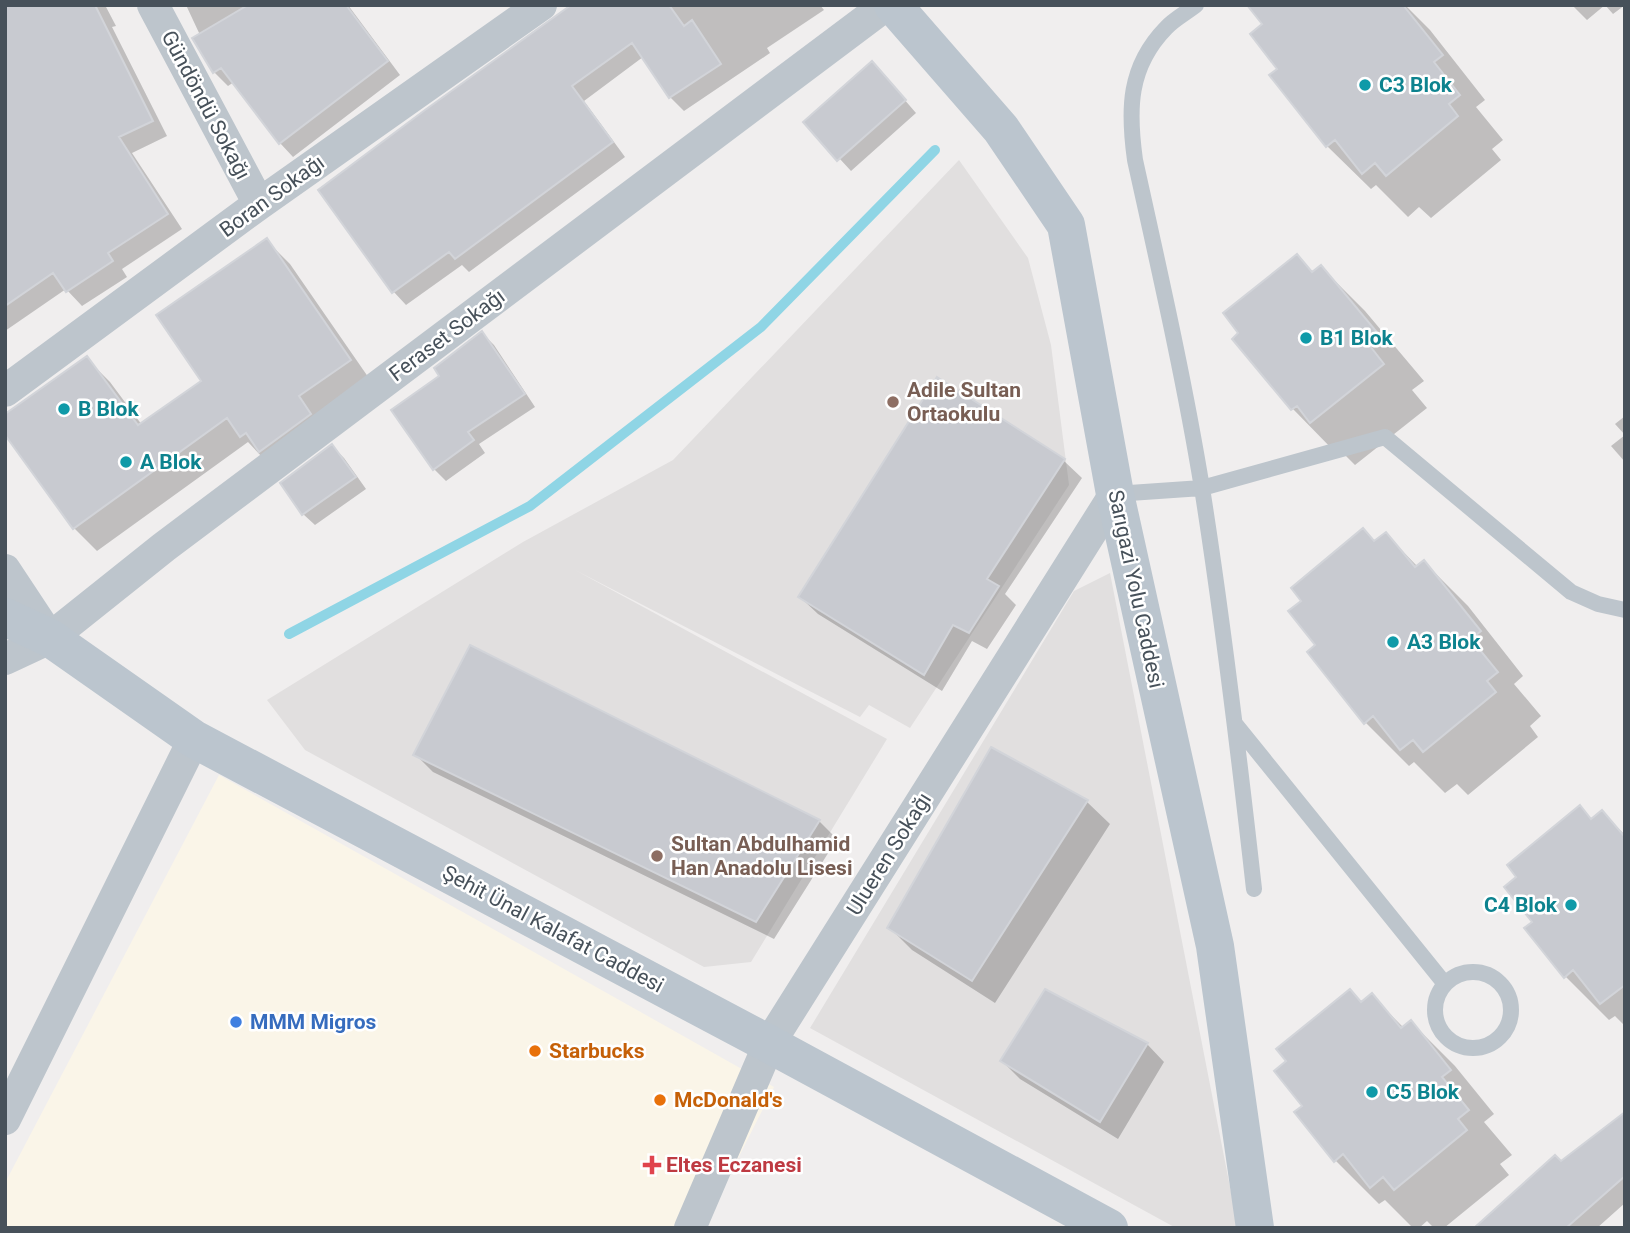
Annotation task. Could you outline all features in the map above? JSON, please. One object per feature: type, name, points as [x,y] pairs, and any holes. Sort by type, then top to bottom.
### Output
[{"type":"street","name":"Gündöndü Sokağı","points":[[153,5],[259,204]]},
{"type":"street","name":"Boran Sokağı","points":[[5,391],[259,204],[541,5]]},
{"type":"street","name":"Feraset Sokağı","points":[[5,659],[50,638],[164,547],[886,5]]},
{"type":"street","name":"Sarıgazi Yolu Caddesi","points":[[893,5],[1001,129],[1066,225],[1115,494],[1215,946],[1255,1228]]},
{"type":"street","name":"Ulueren Sokağı","points":[[690,1228],[769,1044],[1115,494]]},
{"type":"street","points":[[5,570],[50,638]]},
{"type":"street","name":"Şehit Ünal Kalafat Caddesi","points":[[5,617],[50,638],[194,739],[1109,1228]]},
{"type":"street","points":[[5,1119],[194,739]]},
{"type":"lane","points":[[1196,5],[1167,27],[1150,48],[1138,71],[1132,95],[1131,131],[1176,345],[1202,488],[1236,725],[1254,888]]},
{"type":"lane","points":[[1115,494],[1202,488],[1385,438],[1571,592],[1598,604],[1625,610]]},
{"type":"lane","points":[[1236,725],[1445,984]]},
{"type":"lane","points":[[1471,972],[1486,974],[1499,982],[1508,994],[1511,1009],[1509,1023],[1501,1036],[1488,1045],[1474,1048],[1459,1045],[1446,1038],[1434,1011],[1437,996],[1445,984],[1457,975],[1471,972]]},
{"type":"shaded area","points":[[959,160],[1028,258],[1051,345],[1069,485],[910,728],[869,705],[860,717],[575,570],[887,739],[751,962],[704,967],[305,750],[267,700],[523,542],[673,460]]},
{"type":"shaded area","points":[[1110,573],[1238,1228],[1176,1228],[810,1028],[1074,591]]},
{"type":"shaded area","points":[[219,775],[774,1087],[703,1228],[5,1228],[5,1183]]},
{"type":"building","points":[[5,5],[95,5],[153,121],[119,137],[168,214],[108,253],[113,261],[66,292],[53,273],[5,306]]},
{"type":"building","points":[[248,5],[346,5],[388,61],[279,144],[221,68],[213,73],[192,38]]},
{"type":"building","points":[[571,5],[669,5],[684,26],[692,20],[721,64],[669,98],[632,43],[572,86],[613,142],[455,259],[449,252],[392,293],[318,190]]},
{"type":"building","name":"C3 Blok","points":[[1247,5],[1403,5],[1443,55],[1434,62],[1460,95],[1449,104],[1458,116],[1386,176],[1375,163],[1362,174],[1335,140],[1326,147],[1269,75],[1277,69],[1250,34],[1262,24]]},
{"type":"building","points":[[872,61],[906,100],[837,161],[803,122]]},
{"type":"building","points":[[267,238],[351,360],[299,396],[311,414],[259,452],[246,433],[240,437],[227,418],[73,529],[5,435],[5,414],[87,356],[138,425],[201,381],[156,315]]},
{"type":"building","name":"B1 Blok","points":[[1297,254],[1312,272],[1321,265],[1381,337],[1370,346],[1384,364],[1310,423],[1297,406],[1291,410],[1232,339],[1238,333],[1223,313]]},
{"type":"building","points":[[482,331],[525,394],[468,432],[474,440],[433,470],[391,410],[439,376],[434,368]]},
{"type":"building","name":"Adile Sultan Ortaokulu","points":[[937,377],[1065,459],[987,579],[999,586],[969,633],[953,625],[924,675],[798,597]]},
{"type":"building","points":[[332,444],[356,477],[302,515],[280,483]]},
{"type":"building","name":"A3 Blok","points":[[1363,528],[1374,541],[1386,532],[1415,567],[1424,560],[1481,631],[1471,639],[1498,672],[1487,681],[1496,692],[1423,752],[1413,740],[1400,750],[1373,716],[1364,724],[1307,652],[1315,645],[1288,611],[1301,601],[1291,588]]},
{"type":"building","name":"Sultan Abdulhamid Han Anadolu Lisesi","points":[[470,645],[820,820],[756,922],[413,755]]},
{"type":"building","points":[[991,747],[1088,800],[972,981],[887,928]]},
{"type":"building","name":"C4 Blok","points":[[1580,805],[1591,819],[1602,810],[1625,837],[1625,985],[1600,1004],[1573,970],[1564,978],[1524,928],[1532,922],[1504,887],[1516,877],[1507,865]]},
{"type":"building","points":[[1045,989],[1148,1043],[1100,1122],[1000,1061]]},
{"type":"building","name":"C5 Blok","points":[[1350,989],[1361,1002],[1372,993],[1401,1028],[1411,1020],[1451,1070],[1442,1077],[1469,1110],[1458,1119],[1467,1130],[1394,1190],[1383,1177],[1370,1188],[1343,1154],[1334,1162],[1294,1112],[1302,1106],[1274,1071],[1286,1061],[1276,1049]]},
{"type":"building","points":[[1625,1112],[1625,1176],[1566,1228],[1474,1228],[1555,1155],[1561,1161]]},
{"type":"waterway","points":[[289,634],[530,506],[761,327],[935,150]]},
{"type":"place","name":"C3 Blok","points":[[1365,85]]},
{"type":"place","name":"B1 Blok","points":[[1306,338]]},
{"type":"place","name":"Adile Sultan Ortaokulu","points":[[893,402]]},
{"type":"place","name":"B Blok","points":[[64,409]]},
{"type":"place","name":"A Blok","points":[[126,462]]},
{"type":"place","name":"A3 Blok","points":[[1393,642]]},
{"type":"place","name":"Sultan Abdulhamid Han Anadolu Lisesi","points":[[657,856]]},
{"type":"place","name":"C4 Blok","points":[[1571,905]]},
{"type":"place","name":"MMM Migros","points":[[236,1022]]},
{"type":"place","name":"Starbucks","points":[[535,1051]]},
{"type":"place","name":"C5 Blok","points":[[1372,1092]]},
{"type":"place","name":"McDonald's","points":[[660,1100]]},
{"type":"place","name":"Eltes Eczanesi","points":[[652,1165]]}]
